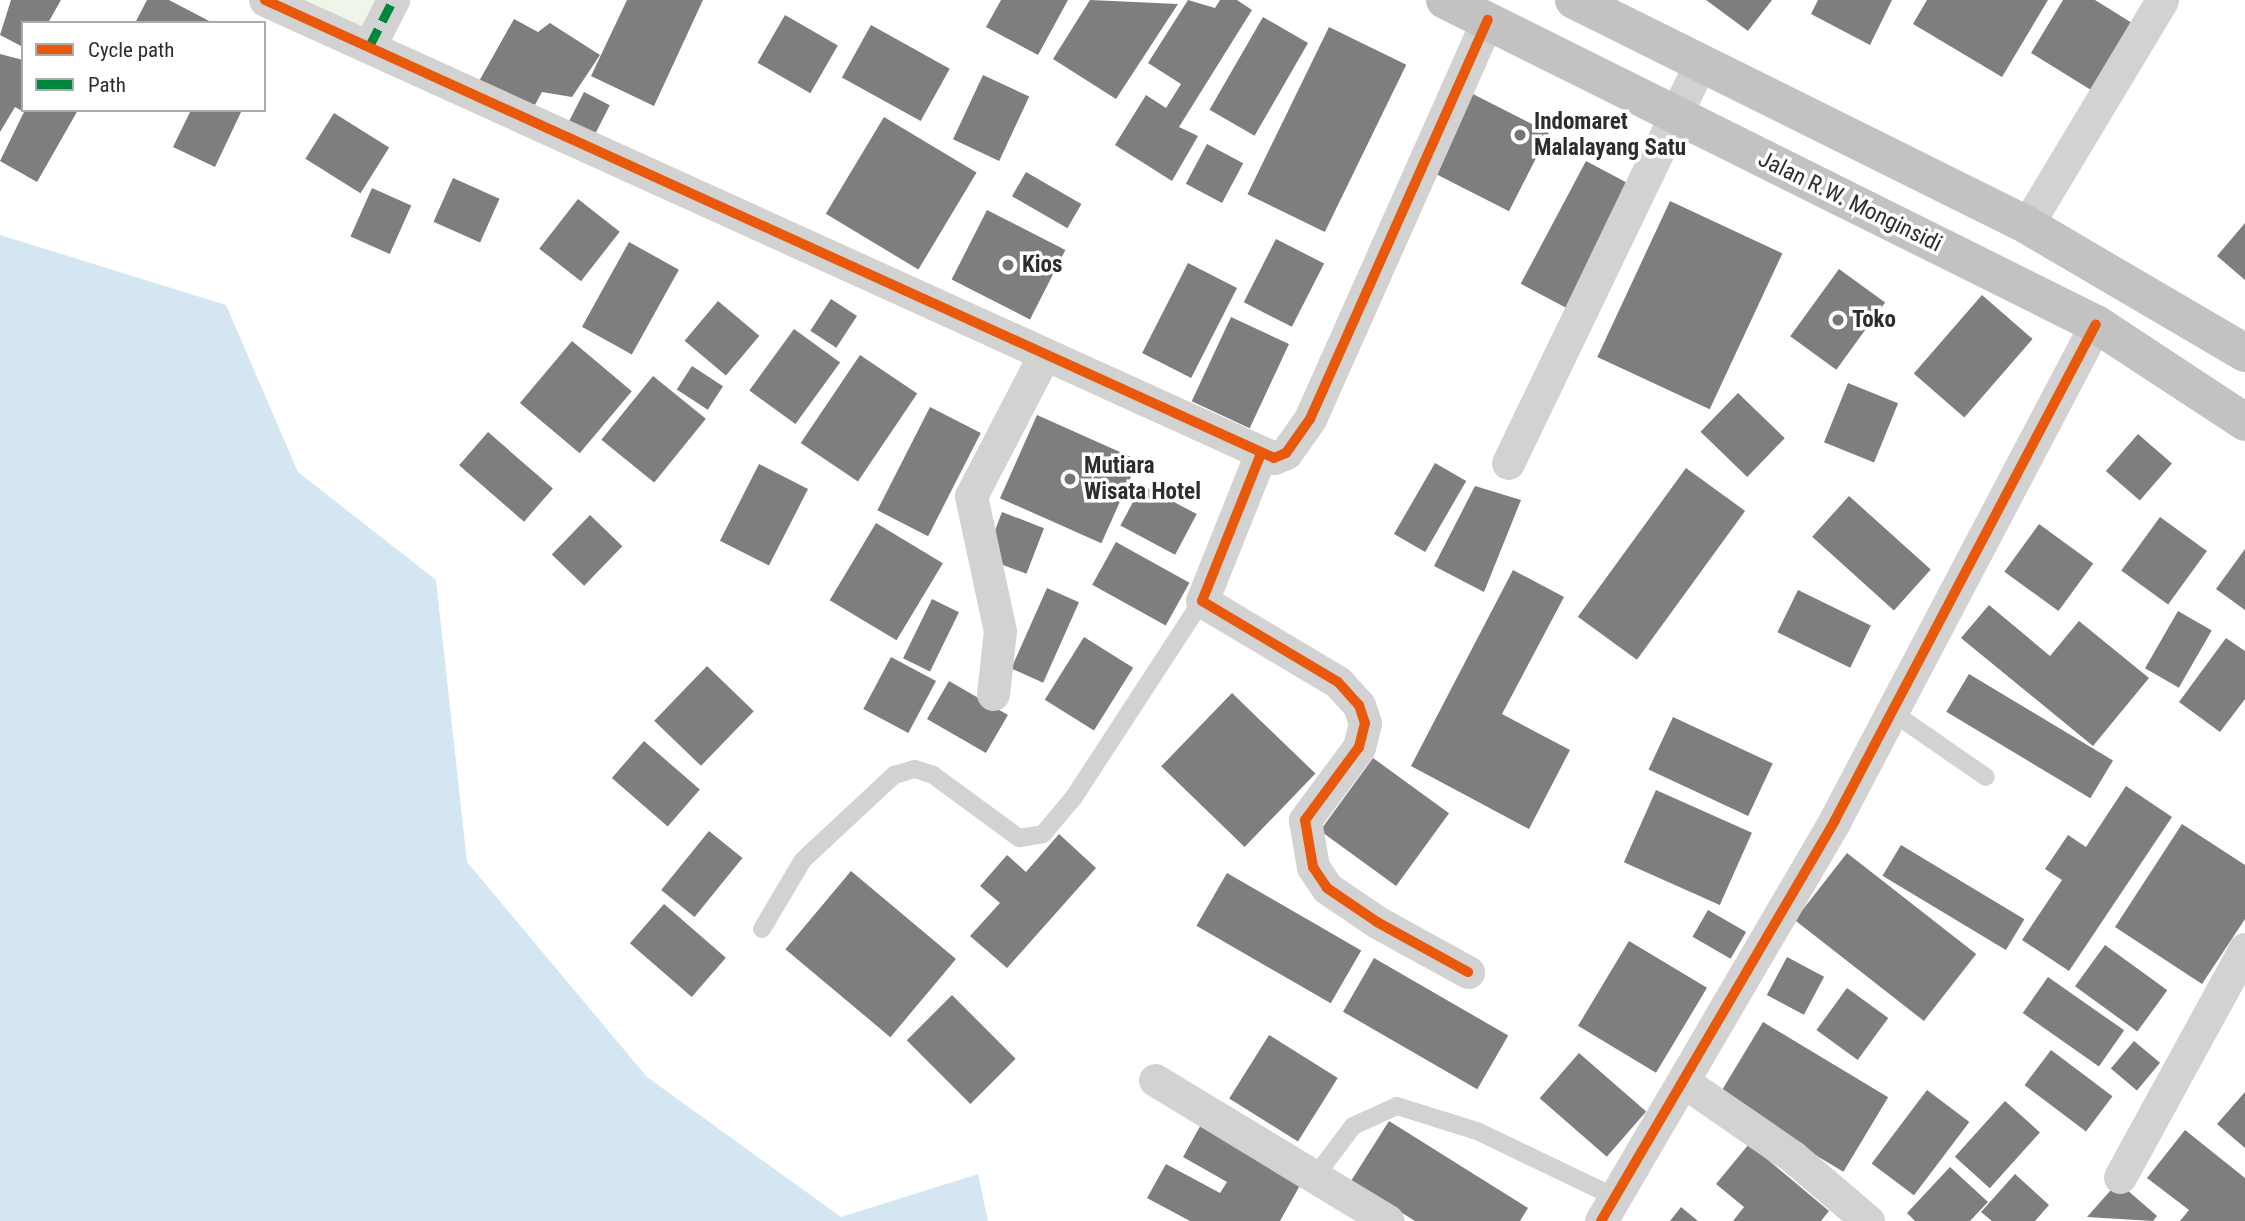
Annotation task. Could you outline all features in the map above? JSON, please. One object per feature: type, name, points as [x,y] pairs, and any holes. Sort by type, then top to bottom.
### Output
[{"type":"highway","name":"Jalan R.W. Monginsidi","points":[[1445,0],[2096,324],[2245,422]]},
{"type":"highway","points":[[1574,0],[2027,225],[2245,353]]},
{"type":"street","points":[[265,0],[1260,456],[1286,453],[1310,419],[1488,20]]},
{"type":"street","points":[[370,46],[393,0]]},
{"type":"street","points":[[2027,225],[2162,0]]},
{"type":"street","points":[[1508,463],[1700,64]]},
{"type":"street","points":[[1608,1209],[1685,1082],[1892,712],[2096,324]]},
{"type":"street","points":[[993,694],[1000,631],[971,496],[1043,357]]},
{"type":"street","points":[[1260,456],[1202,601],[1338,682],[1359,705],[1364,723],[1359,747],[1305,821],[1313,867],[1328,888],[1377,922],[1468,972]]},
{"type":"street","points":[[2120,1177],[2245,949]]},
{"type":"street","points":[[1155,1080],[1388,1221]]},
{"type":"street","points":[[1685,1082],[1793,1157],[1868,1221]]},
{"type":"lane","points":[[762,929],[803,860],[894,775],[915,769],[933,775],[1019,838],[1043,834],[1202,601]]},
{"type":"lane","points":[[1892,712],[1986,777]]},
{"type":"lane","points":[[1314,1178],[1353,1126],[1397,1106],[1477,1130],[1608,1209]]},
{"type":"shaded area","points":[[280,0],[386,0],[367,37]]},
{"type":"water","points":[[0,235],[226,305],[298,472],[436,580],[467,862],[647,1077],[841,1217],[978,1174],[988,1221],[0,1221]]},
{"type":"building","points":[[11,0],[61,0],[49,21],[21,21],[21,46],[0,35]]},
{"type":"building","points":[[147,0],[169,0],[209,21],[136,21]]},
{"type":"building","points":[[627,0],[703,0],[654,106],[591,76]]},
{"type":"building","points":[[1001,0],[1068,0],[1038,55],[986,27]]},
{"type":"building","points":[[1090,0],[1178,4],[1116,99],[1053,59]]},
{"type":"building","points":[[1188,0],[1215,8],[1220,0],[1237,0],[1252,10],[1179,127],[1198,136],[1172,181],[1115,145],[1146,95],[1166,108],[1181,84],[1148,63]]},
{"type":"building","points":[[1706,0],[1772,0],[1748,31]]},
{"type":"building","points":[[1818,0],[1892,0],[1870,45],[1811,14]]},
{"type":"building","points":[[1927,0],[2048,0],[2002,77],[1913,24]]},
{"type":"building","points":[[2063,0],[2095,0],[2132,23],[2091,90],[2031,53]]},
{"type":"building","points":[[785,15],[838,46],[810,93],[758,63]]},
{"type":"building","points":[[1263,17],[1308,43],[1255,136],[1210,110]]},
{"type":"building","points":[[514,19],[538,32],[550,23],[600,55],[572,97],[542,92],[531,112],[478,83]]},
{"type":"building","points":[[871,25],[950,69],[921,121],[842,77]]},
{"type":"building","points":[[1329,27],[1406,65],[1325,232],[1247,194]]},
{"type":"building","points":[[0,54],[21,59],[21,110],[15,107],[0,132]]},
{"type":"building","points":[[983,75],[1029,97],[999,161],[953,139]]},
{"type":"building","points":[[1467,91],[1549,133],[1509,211],[1427,169]]},
{"type":"building","points":[[584,92],[610,105],[591,142],[565,129]]},
{"type":"building","points":[[24,112],[77,112],[37,182],[0,161]]},
{"type":"building","points":[[190,112],[241,112],[215,167],[173,147]]},
{"type":"building","points":[[334,113],[389,147],[361,193],[305,159]]},
{"type":"building","points":[[884,117],[977,173],[918,269],[826,214]]},
{"type":"building","points":[[1207,144],[1243,163],[1222,203],[1186,184]]},
{"type":"building","points":[[1586,161],[1635,187],[1569,310],[1521,284]]},
{"type":"building","points":[[1026,172],[1081,204],[1067,228],[1012,196]]},
{"type":"building","points":[[453,178],[500,199],[480,243],[433,222]]},
{"type":"building","points":[[372,188],[411,205],[390,254],[350,236]]},
{"type":"building","points":[[578,199],[620,232],[581,281],[539,249]]},
{"type":"building","points":[[1670,201],[1782,253],[1710,409],[1597,357]]},
{"type":"building","name":"Kios","points":[[987,210],[1065,250],[1030,319],[952,279]]},
{"type":"building","points":[[2245,223],[2245,280],[2217,256]]},
{"type":"building","points":[[1276,239],[1324,264],[1292,327],[1244,302]]},
{"type":"building","points":[[629,242],[679,270],[632,354],[582,327]]},
{"type":"building","points":[[1188,263],[1237,288],[1191,378],[1142,353]]},
{"type":"building","name":"Toko","points":[[1839,269],[1885,303],[1836,370],[1790,336]]},
{"type":"building","points":[[1982,295],[2033,339],[1964,417],[1914,373]]},
{"type":"building","points":[[831,299],[857,316],[836,348],[810,331]]},
{"type":"building","points":[[718,301],[759,336],[726,376],[685,341]]},
{"type":"building","points":[[1231,317],[1289,344],[1250,428],[1192,401]]},
{"type":"building","points":[[794,329],[840,363],[795,424],[749,390]]},
{"type":"building","points":[[572,341],[632,391],[580,453],[520,403]]},
{"type":"building","points":[[860,355],[917,394],[858,481],[801,443]]},
{"type":"building","points":[[692,366],[723,386],[708,410],[677,389]]},
{"type":"building","points":[[653,376],[706,419],[654,483],[601,440]]},
{"type":"building","points":[[1848,383],[1898,403],[1874,463],[1824,442]]},
{"type":"building","points":[[1738,393],[1785,438],[1747,477],[1700,432]]},
{"type":"building","points":[[930,407],[981,433],[928,536],[877,510]]},
{"type":"building","name":"Mutiara Wisata Hotel","points":[[1037,415],[1138,460],[1101,543],[1000,498]]},
{"type":"building","points":[[488,432],[553,488],[524,522],[459,465]]},
{"type":"building","points":[[2138,434],[2172,464],[2140,501],[2106,471]]},
{"type":"building","points":[[1435,463],[1466,481],[1425,552],[1394,534]]},
{"type":"building","points":[[759,464],[808,489],[769,566],[720,541]]},
{"type":"building","points":[[1686,468],[1745,511],[1637,660],[1578,617]]},
{"type":"building","points":[[1142,485],[1197,514],[1175,555],[1120,526]]},
{"type":"building","points":[[1475,486],[1521,500],[1484,592],[1434,566]]},
{"type":"building","points":[[1849,496],[1931,570],[1894,610],[1812,537]]},
{"type":"building","points":[[1002,512],[1044,528],[1026,574],[984,558]]},
{"type":"building","points":[[590,515],[622,546],[584,586],[552,555]]},
{"type":"building","points":[[2160,517],[2207,551],[2168,604],[2121,570]]},
{"type":"building","points":[[876,523],[943,563],[897,640],[830,600]]},
{"type":"building","points":[[2039,524],[2093,563],[2059,611],[2004,572]]},
{"type":"building","points":[[1116,542],[1189,583],[1166,626],[1092,585]]},
{"type":"building","points":[[2245,549],[2245,610],[2216,589]]},
{"type":"building","points":[[1513,570],[1564,597],[1502,714],[1570,750],[1529,829],[1411,766]]},
{"type":"building","points":[[1047,588],[1079,602],[1043,683],[1011,668]]},
{"type":"building","points":[[1798,590],[1871,626],[1850,668],[1777,632]]},
{"type":"building","points":[[932,599],[959,612],[930,671],[903,658]]},
{"type":"building","points":[[1989,605],[2050,656],[2079,621],[2149,678],[2093,746],[1961,638]]},
{"type":"building","points":[[2178,611],[2212,630],[2179,688],[2145,668]]},
{"type":"building","points":[[1084,637],[1133,668],[1094,730],[1045,700]]},
{"type":"building","points":[[2226,638],[2245,651],[2245,699],[2220,732],[2179,702]]},
{"type":"building","points":[[891,657],[936,681],[908,733],[863,709]]},
{"type":"building","points":[[707,666],[754,711],[701,766],[654,721]]},
{"type":"building","points":[[1969,674],[2113,761],[2090,798],[1946,712]]},
{"type":"building","points":[[949,681],[1008,715],[986,753],[927,719]]},
{"type":"building","points":[[1232,693],[1315,774],[1245,847],[1161,766]]},
{"type":"building","points":[[1673,717],[1773,763],[1748,816],[1648,770]]},
{"type":"building","points":[[644,741],[700,790],[668,827],[612,778]]},
{"type":"building","points":[[1373,758],[1449,813],[1396,886],[1320,831]]},
{"type":"building","points":[[2126,786],[2172,817],[2069,971],[2022,940],[2062,880],[2045,869],[2068,835],[2086,847]]},
{"type":"building","points":[[1656,790],[1752,833],[1720,905],[1624,862]]},
{"type":"building","points":[[2182,824],[2245,865],[2245,919],[2202,984],[2115,927]]},
{"type":"building","points":[[709,831],[742,858],[695,917],[661,890]]},
{"type":"building","points":[[1059,834],[1096,868],[1007,968],[970,936],[1000,903],[980,886],[1007,855],[1026,872]]},
{"type":"building","points":[[1901,845],[2024,919],[2006,950],[1882,876]]},
{"type":"building","points":[[1847,853],[1976,954],[1924,1021],[1795,920]]},
{"type":"building","points":[[851,871],[956,959],[890,1037],[785,949]]},
{"type":"building","points":[[1227,873],[1361,950],[1331,1003],[1196,926]]},
{"type":"building","points":[[664,904],[726,958],[692,997],[630,943]]},
{"type":"building","points":[[1708,910],[1746,932],[1731,959],[1692,937]]},
{"type":"building","points":[[1629,941],[1707,988],[1656,1073],[1578,1026]]},
{"type":"building","points":[[2105,945],[2167,990],[2137,1032],[2075,986]]},
{"type":"building","points":[[1787,957],[1824,977],[1804,1015],[1767,995]]},
{"type":"building","points":[[1374,958],[1508,1036],[1477,1089],[1343,1012]]},
{"type":"building","points":[[2048,977],[2124,1030],[2099,1066],[2023,1013]]},
{"type":"building","points":[[1847,988],[1888,1018],[1858,1060],[1816,1030]]},
{"type":"building","points":[[952,995],[1016,1059],[970,1104],[907,1040]]},
{"type":"building","points":[[1763,1022],[1888,1097],[1843,1172],[1718,1097]]},
{"type":"building","points":[[1269,1035],[1338,1078],[1298,1142],[1229,1099]]},
{"type":"building","points":[[2134,1041],[2160,1063],[2137,1090],[2111,1069]]},
{"type":"building","points":[[2051,1050],[2112,1096],[2086,1131],[2025,1085]]},
{"type":"building","points":[[1579,1053],[1646,1111],[1607,1157],[1540,1098]]},
{"type":"building","points":[[1927,1090],[1969,1122],[1914,1195],[1872,1163]]},
{"type":"building","points":[[2245,1092],[2245,1148],[2217,1124]]},
{"type":"building","points":[[2005,1101],[2040,1132],[1990,1188],[1955,1157]]},
{"type":"building","points":[[1203,1121],[1303,1180],[1280,1221],[1190,1221],[1147,1198],[1166,1164],[1220,1193],[1227,1182],[1183,1157]]},
{"type":"building","points":[[1389,1121],[1528,1208],[1520,1221],[1415,1221],[1351,1181]]},
{"type":"building","points":[[2185,1130],[2245,1178],[2245,1221],[2180,1221],[2189,1210],[2147,1178]]},
{"type":"building","points":[[1749,1144],[1829,1211],[1821,1221],[1733,1221],[1744,1207],[1716,1184]]},
{"type":"building","points":[[1950,1167],[1988,1202],[1970,1221],[1915,1221],[1907,1213]]},
{"type":"building","points":[[2015,1174],[2049,1205],[2035,1221],[1992,1221],[1981,1212]]},
{"type":"building","points":[[2118,1182],[2157,1216],[2153,1221],[2087,1217]]},
{"type":"building","points":[[1681,1207],[1698,1221],[1670,1221]]},
{"type":"marked path","points":[[370,45],[393,0]]},
{"type":"cycle path","points":[[265,0],[1274,458],[1286,453],[1310,419],[1488,20]]},
{"type":"cycle path","points":[[1601,1221],[1835,820],[2096,324]]},
{"type":"cycle path","points":[[1260,456],[1202,601],[1338,682],[1359,705],[1365,723],[1359,747],[1305,820],[1313,867],[1327,888],[1377,922],[1468,972]]},
{"type":"place","name":"Indomaret Malalayang Satu","points":[[1520,135]]},
{"type":"place","name":"Kios","points":[[1008,265]]},
{"type":"place","name":"Toko","points":[[1838,320]]},
{"type":"place","name":"Mutiara Wisata Hotel","points":[[1070,479]]}]
